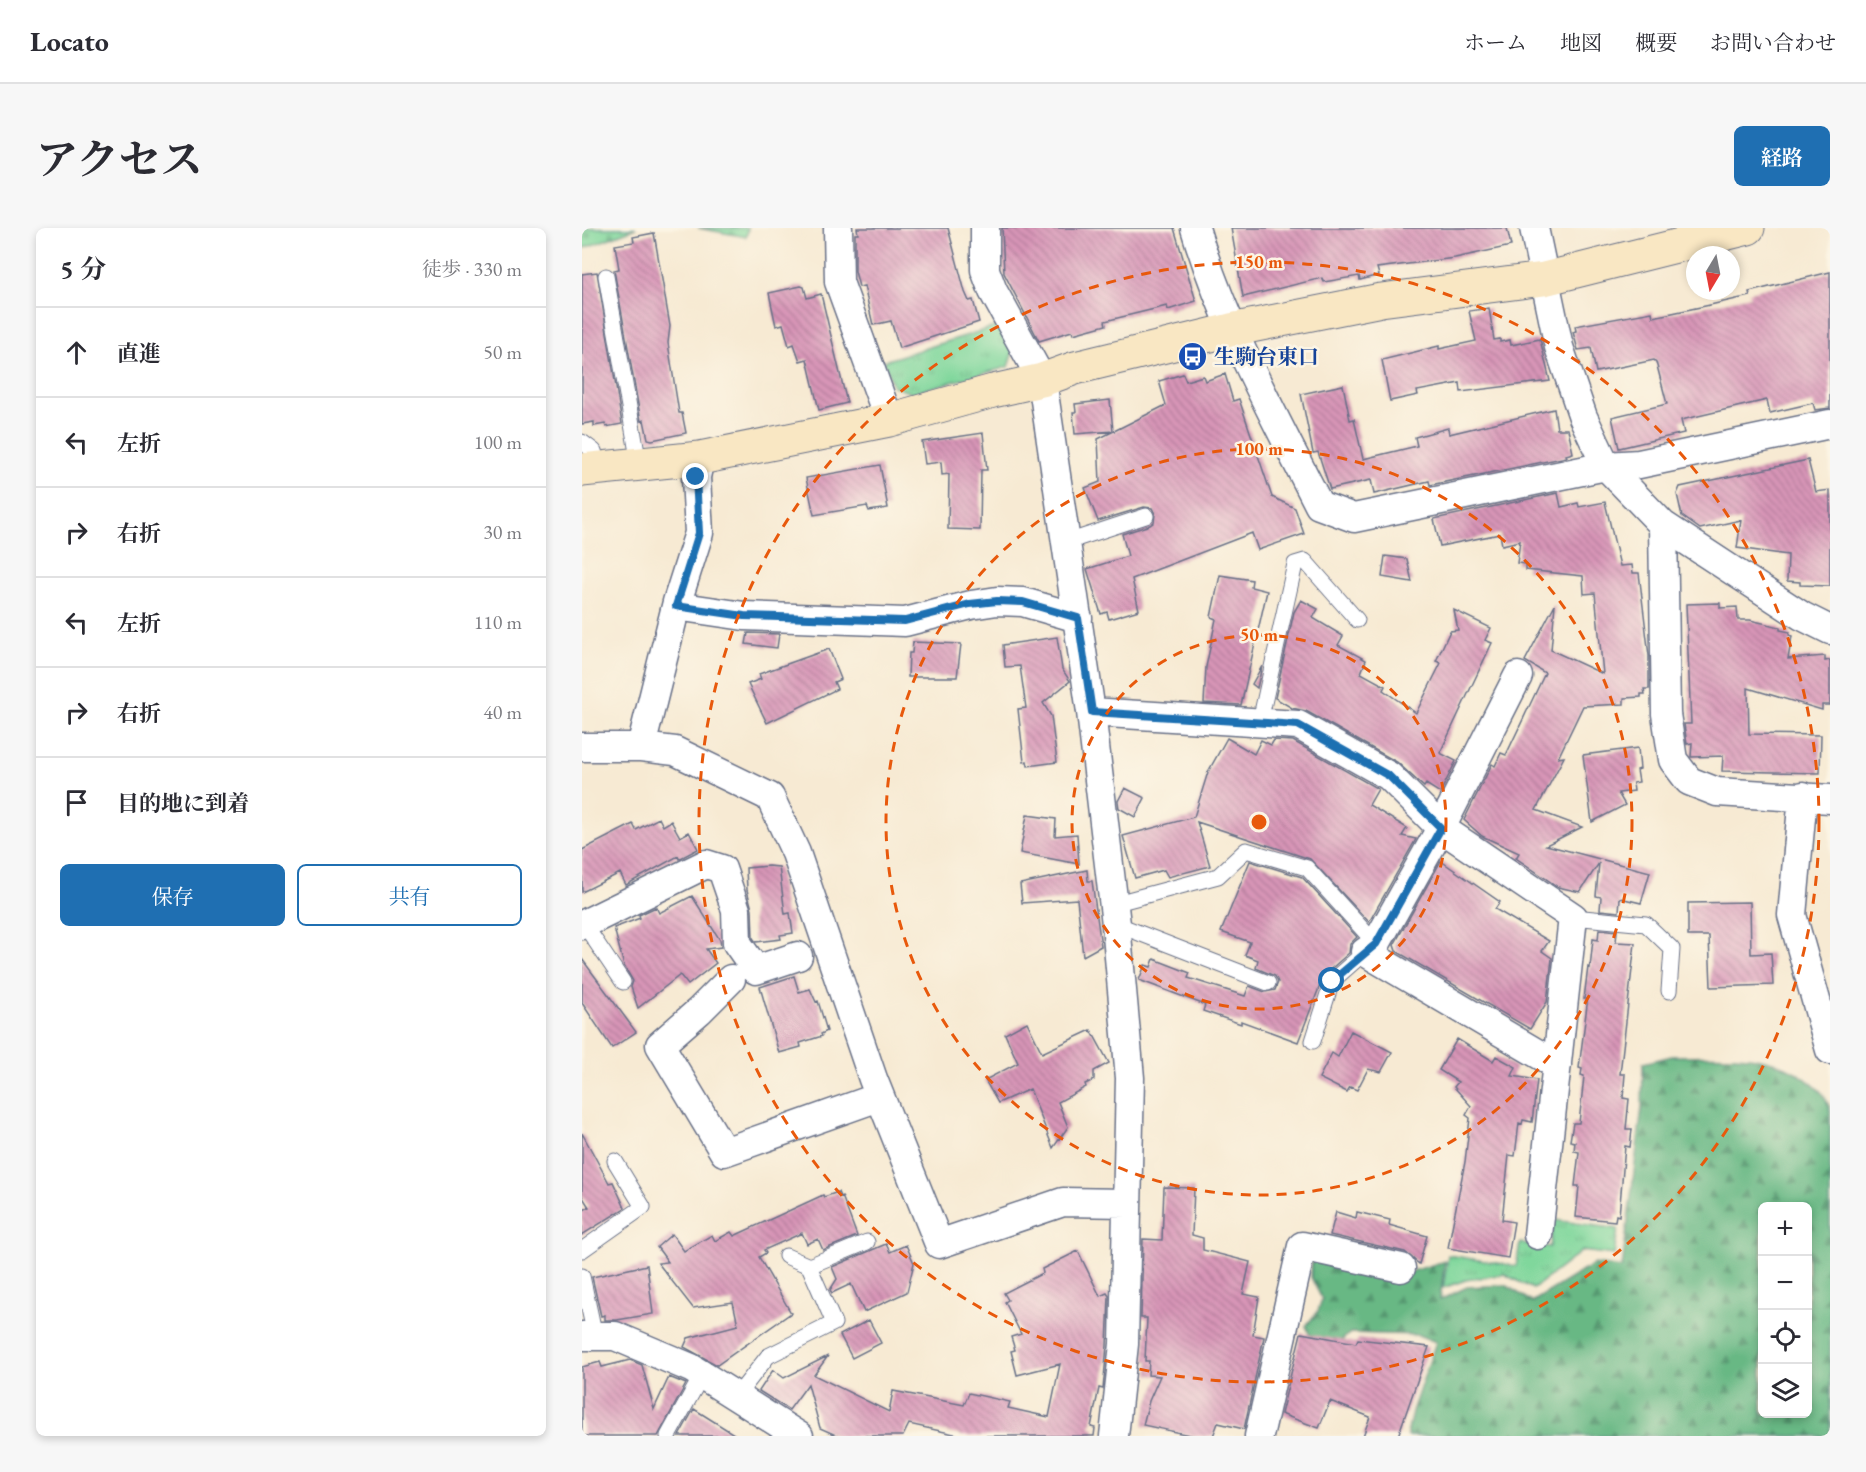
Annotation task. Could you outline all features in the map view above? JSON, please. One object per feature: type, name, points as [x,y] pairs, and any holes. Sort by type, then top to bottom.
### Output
[{"type":"street","points":[[838,228],[839,282],[890,420]]},
{"type":"street","points":[[985,228],[985,270],[1042,380],[1092,712],[1115,914],[1130,1078],[1124,1344],[1114,1436]]},
{"type":"street","points":[[1194,228],[1212,284],[1231,330],[1319,505],[1354,518],[1606,465],[1639,464],[1830,424]]},
{"type":"street","points":[[1534,228],[1559,346],[1583,417],[1606,465],[1663,525],[1802,616],[1830,630]]},
{"type":"street","points":[[588,460],[639,464],[700,458],[890,420],[993,391],[1042,380],[1075,368],[1231,330],[1381,300],[1544,279],[1740,229]]},
{"type":"street","points":[[641,747],[676,606],[699,533],[696,477],[700,458]]},
{"type":"street","points":[[1663,525],[1666,714],[1673,760],[1689,781],[1717,792],[1816,798],[1792,915],[1822,994],[1830,1050]]},
{"type":"street","points":[[676,606],[744,616],[905,621],[970,604],[997,601],[1023,602],[1078,618]]},
{"type":"street","points":[[1518,676],[1441,828],[1370,948],[1557,1065]]},
{"type":"street","points":[[1092,712],[1298,725],[1389,776],[1441,828],[1574,916],[1538,1235]]},
{"type":"street","points":[[582,747],[641,747],[675,751],[770,797],[796,853],[879,1096],[939,1244],[1063,1202],[1127,1203]]},
{"type":"street","points":[[583,925],[706,864],[723,869],[736,910],[738,943],[756,970],[798,956]]},
{"type":"street","points":[[730,979],[660,1045],[724,1152],[879,1096]]},
{"type":"street","points":[[1259,1436],[1302,1246],[1401,1268]]},
{"type":"street","points":[[589,1336],[615,1336],[702,1375],[799,1436]]},
{"type":"lane","points":[[606,276],[639,464]]},
{"type":"lane","points":[[1067,542],[1146,516]]},
{"type":"lane","points":[[1260,721],[1295,564],[1305,561],[1357,620]]},
{"type":"lane","points":[[1115,914],[1218,876],[1246,850],[1306,868],[1370,948],[1332,981],[1312,1041]]},
{"type":"lane","points":[[1115,914],[1268,983]]},
{"type":"lane","points":[[1574,916],[1646,924],[1671,949],[1669,991]]},
{"type":"lane","points":[[583,925],[623,982]]},
{"type":"lane","points":[[582,1250],[649,1203],[615,1161]]},
{"type":"lane","points":[[809,1266],[867,1242]]},
{"type":"lane","points":[[736,1397],[768,1356],[834,1323],[809,1266],[786,1256]]},
{"type":"lane","points":[[582,1276],[589,1336]]},
{"type":"lane","points":[[668,1436],[702,1375]]},
{"type":"green space","points":[[582,228],[636,228],[582,249]]},
{"type":"green space","points":[[698,228],[748,228],[746,237]]},
{"type":"green space","points":[[1001,325],[1014,348],[1008,367],[911,393],[893,386],[884,361]]},
{"type":"green space","points":[[1672,1056],[1742,1056],[1776,1063],[1806,1079],[1827,1100],[1830,1111],[1830,1436],[1407,1436],[1412,1411],[1436,1342],[1418,1335],[1350,1333],[1335,1346],[1314,1346],[1306,1326],[1318,1311],[1322,1299],[1311,1277],[1312,1256],[1399,1275],[1445,1261],[1440,1300],[1467,1287],[1506,1285],[1532,1302],[1594,1264],[1622,1268],[1642,1107],[1643,1063]]},
{"type":"green space","points":[[1554,1220],[1618,1229],[1614,1255],[1582,1251],[1533,1289],[1504,1274],[1466,1280],[1443,1288],[1448,1255],[1516,1266],[1520,1243],[1550,1247]]},
{"type":"building","points":[[857,228],[948,228],[965,292],[969,301],[973,300],[979,322],[899,348],[891,321],[873,325],[864,286],[859,287],[855,271]]},
{"type":"building","points":[[1002,228],[1174,228],[1196,301],[1168,310],[1167,306],[1105,321],[1106,325],[1073,334],[1072,331],[1039,341],[1004,273]]},
{"type":"building","points":[[1231,228],[1507,228],[1511,246],[1455,258],[1377,268],[1379,275],[1360,280],[1359,276],[1324,282],[1322,278],[1243,297]]},
{"type":"building","points":[[654,233],[670,326],[668,343],[679,413],[682,413],[686,433],[652,440],[648,439],[644,420],[641,421],[614,270],[619,269],[615,245],[634,242],[633,237]]},
{"type":"building","points":[[597,272],[622,424],[606,427],[605,424],[594,426],[594,422],[582,424],[582,274]]},
{"type":"building","points":[[1830,272],[1830,408],[1815,410],[1813,403],[1770,413],[1767,400],[1681,420],[1684,433],[1619,448],[1612,417],[1667,404],[1656,362],[1654,360],[1596,372],[1591,348],[1578,350],[1573,332],[1576,331],[1575,326],[1652,312],[1653,317],[1740,300],[1750,296],[1749,292]]},
{"type":"building","points":[[804,287],[807,298],[821,294],[847,403],[819,410],[807,359],[800,361],[794,344],[789,346],[783,324],[776,326],[769,293]]},
{"type":"building","points":[[1489,308],[1494,340],[1500,339],[1500,342],[1510,340],[1511,345],[1540,339],[1550,381],[1461,392],[1460,383],[1417,391],[1418,395],[1390,401],[1382,360],[1439,346],[1439,349],[1476,341],[1469,311]]},
{"type":"building","points":[[1183,374],[1186,381],[1203,376],[1205,381],[1225,374],[1233,401],[1239,399],[1272,497],[1295,508],[1304,534],[1258,550],[1252,533],[1132,579],[1139,610],[1109,619],[1107,612],[1101,614],[1087,569],[1128,556],[1122,534],[1150,525],[1154,522],[1155,514],[1152,508],[1144,507],[1098,521],[1085,488],[1100,482],[1098,439],[1166,405],[1159,381]]},
{"type":"building","points":[[1343,385],[1350,420],[1354,419],[1363,459],[1417,446],[1415,437],[1448,428],[1449,434],[1554,409],[1557,429],[1568,429],[1573,453],[1566,455],[1567,457],[1430,485],[1429,481],[1374,494],[1371,480],[1330,489],[1318,452],[1313,453],[1301,394]]},
{"type":"building","points":[[1110,400],[1113,431],[1075,434],[1073,412],[1076,412],[1075,404]]},
{"type":"building","points":[[983,433],[987,470],[981,470],[980,530],[948,529],[949,474],[942,475],[941,462],[925,464],[922,442]]},
{"type":"building","points":[[1808,460],[1816,492],[1830,490],[1830,586],[1800,585],[1800,582],[1787,581],[1788,555],[1737,548],[1741,520],[1700,529],[1682,516],[1677,494],[1680,487]]},
{"type":"building","points":[[880,465],[888,508],[869,511],[867,506],[814,515],[806,478]]},
{"type":"building","points":[[1558,493],[1561,507],[1578,503],[1579,507],[1605,502],[1620,566],[1632,565],[1633,573],[1639,573],[1649,656],[1649,689],[1644,689],[1645,694],[1641,694],[1641,697],[1624,698],[1624,704],[1583,706],[1558,758],[1564,757],[1536,810],[1582,827],[1546,845],[1650,872],[1641,903],[1620,898],[1619,912],[1600,910],[1601,897],[1596,896],[1599,863],[1580,892],[1558,887],[1516,858],[1519,853],[1482,836],[1464,820],[1492,764],[1495,766],[1501,753],[1506,755],[1545,673],[1525,661],[1555,604],[1551,650],[1603,674],[1595,593],[1584,594],[1583,576],[1526,570],[1526,564],[1517,563],[1520,541],[1502,545],[1500,534],[1440,546],[1434,519]]},
{"type":"building","points":[[1385,556],[1407,559],[1412,582],[1382,577]]},
{"type":"building","points":[[1220,575],[1252,580],[1251,587],[1267,591],[1241,705],[1204,703],[1206,667],[1216,619],[1211,617]]},
{"type":"building","points":[[1301,600],[1318,609],[1313,618],[1343,636],[1338,645],[1366,660],[1361,673],[1385,686],[1383,690],[1416,713],[1441,663],[1436,661],[1450,631],[1458,630],[1454,610],[1491,628],[1485,640],[1492,643],[1440,753],[1456,761],[1440,793],[1426,784],[1424,787],[1397,762],[1306,711],[1292,708],[1275,698],[1294,612]]},
{"type":"building","points":[[1720,603],[1720,608],[1737,607],[1738,620],[1750,620],[1780,627],[1780,630],[1790,632],[1789,635],[1792,636],[1788,659],[1825,656],[1825,661],[1830,660],[1830,705],[1822,705],[1822,710],[1748,688],[1749,734],[1821,735],[1820,773],[1722,771],[1723,756],[1691,757],[1692,743],[1687,744],[1684,724],[1691,724],[1686,604]]},
{"type":"building","points":[[748,633],[779,634],[777,648],[746,644]]},
{"type":"building","points":[[1057,637],[1062,669],[1070,681],[1043,703],[1051,716],[1057,762],[1028,766],[1027,761],[1024,762],[1018,709],[1026,708],[1020,666],[1005,667],[1003,645]]},
{"type":"building","points":[[913,642],[961,644],[957,677],[908,677],[909,653],[912,653]]},
{"type":"building","points":[[829,649],[841,679],[834,682],[837,689],[767,723],[748,684],[761,679],[759,674]]},
{"type":"building","points":[[1262,666],[1257,688],[1252,684]]},
{"type":"building","points":[[1227,738],[1254,754],[1261,740],[1271,745],[1274,740],[1293,741],[1378,789],[1369,805],[1407,828],[1402,836],[1416,839],[1369,922],[1310,859],[1197,822],[1210,866],[1168,877],[1164,870],[1135,878],[1123,836],[1194,817],[1208,772]]},
{"type":"building","points":[[1638,748],[1639,782],[1633,783],[1634,791],[1618,793],[1625,805],[1592,822],[1583,755]]},
{"type":"building","points":[[1125,788],[1145,798],[1135,817],[1119,808],[1118,801]]},
{"type":"building","points":[[1027,815],[1056,819],[1055,836],[1077,834],[1079,864],[1020,853]]},
{"type":"building","points":[[659,818],[663,826],[671,821],[680,837],[689,832],[698,849],[679,859],[678,856],[626,885],[620,873],[582,892],[582,850],[633,824],[636,830]]},
{"type":"building","points":[[1250,861],[1302,877],[1357,937],[1350,944],[1349,953],[1324,975],[1298,1042],[1241,1021],[1241,1024],[1203,1011],[1205,1005],[1139,980],[1145,965],[1151,967],[1154,959],[1190,973],[1188,978],[1245,996],[1249,986],[1265,992],[1275,990],[1278,982],[1275,976],[1256,968],[1258,960],[1245,955],[1250,942],[1221,932]]},
{"type":"building","points":[[1441,861],[1500,902],[1495,909],[1549,941],[1542,951],[1552,958],[1547,1002],[1530,1029],[1396,951],[1394,945]]},
{"type":"building","points":[[779,867],[785,914],[790,913],[793,933],[780,935],[781,939],[756,942],[753,938],[752,909],[747,890],[746,868]]},
{"type":"building","points":[[1087,870],[1088,881],[1092,881],[1101,946],[1083,956],[1077,899],[1022,903],[1020,884]]},
{"type":"building","points":[[692,896],[720,940],[721,947],[706,949],[716,963],[688,985],[680,975],[638,1008],[631,987],[633,981],[624,966],[614,928],[640,918],[639,915],[656,907],[659,913]]},
{"type":"building","points":[[1750,902],[1751,954],[1771,953],[1773,985],[1711,987],[1709,936],[1688,936],[1688,903]]},
{"type":"building","points":[[1599,929],[1617,931],[1616,942],[1635,943],[1620,1074],[1625,1074],[1623,1098],[1629,1099],[1626,1129],[1632,1129],[1630,1147],[1625,1146],[1619,1216],[1616,1215],[1615,1221],[1576,1217],[1579,1186],[1575,1186],[1579,1152],[1574,1151],[1575,1142],[1570,1141],[1573,1123],[1579,1123],[1584,1076],[1581,1075],[1582,1069],[1579,1068],[1587,1005],[1587,999],[1584,999],[1593,939],[1598,940]]},
{"type":"building","points":[[582,959],[636,1032],[612,1048],[582,1003]]},
{"type":"building","points":[[794,976],[799,992],[810,989],[816,1002],[818,1001],[827,1031],[821,1034],[822,1036],[800,1043],[801,1047],[779,1053],[760,987]]},
{"type":"building","points":[[1027,1022],[1042,1053],[1091,1030],[1109,1063],[1094,1071],[1094,1080],[1085,1084],[1086,1087],[1058,1102],[1068,1127],[1053,1148],[1030,1089],[998,1103],[985,1080],[1018,1063],[1005,1034]]},
{"type":"building","points":[[1351,1031],[1392,1052],[1381,1072],[1368,1069],[1357,1090],[1350,1087],[1347,1092],[1319,1078],[1332,1053],[1338,1057]]},
{"type":"building","points":[[1457,1039],[1493,1061],[1496,1056],[1516,1067],[1512,1076],[1537,1080],[1532,1122],[1523,1120],[1522,1124],[1519,1123],[1515,1156],[1509,1155],[1502,1220],[1514,1222],[1508,1258],[1448,1248],[1465,1162],[1470,1118],[1466,1115],[1471,1106],[1454,1087],[1458,1082],[1439,1070]]},
{"type":"building","points":[[582,1133],[609,1183],[613,1182],[625,1208],[582,1235],[582,1211],[589,1207],[582,1196]]},
{"type":"building","points":[[1164,1187],[1194,1188],[1192,1235],[1203,1238],[1203,1250],[1250,1262],[1243,1294],[1259,1297],[1253,1335],[1264,1337],[1244,1429],[1218,1423],[1213,1436],[1194,1436],[1143,1425],[1149,1401],[1160,1376],[1148,1375],[1149,1361],[1145,1361],[1147,1318],[1141,1318],[1143,1239],[1162,1240]]},
{"type":"building","points":[[838,1192],[840,1197],[842,1196],[857,1236],[823,1250],[818,1239],[807,1244],[802,1233],[764,1250],[766,1253],[759,1257],[791,1313],[717,1365],[684,1347],[688,1338],[738,1325],[733,1302],[693,1308],[658,1263],[668,1262],[657,1247],[672,1234],[684,1251],[712,1235],[715,1241],[731,1232],[734,1236],[823,1195],[824,1197]]},
{"type":"building","points":[[1336,1212],[1356,1218],[1357,1212],[1390,1220],[1389,1225],[1427,1236],[1419,1264],[1405,1252],[1330,1235]]},
{"type":"building","points":[[886,1244],[890,1252],[906,1245],[914,1263],[907,1292],[864,1312],[851,1284],[832,1293],[830,1290],[837,1279],[832,1267]]},
{"type":"building","points":[[1078,1251],[1100,1296],[1107,1293],[1109,1296],[1103,1389],[1099,1388],[1091,1427],[1095,1428],[1094,1436],[963,1436],[909,1424],[903,1436],[838,1436],[820,1428],[808,1384],[789,1410],[759,1391],[773,1370],[784,1378],[828,1356],[814,1375],[889,1412],[893,1391],[964,1405],[969,1393],[1010,1402],[1008,1408],[1049,1417],[1060,1364],[1017,1375],[1011,1351],[1015,1350],[1011,1337],[1021,1334],[1005,1302],[1008,1300],[1004,1293],[1043,1273],[1042,1269]]},
{"type":"building","points":[[647,1265],[653,1314],[605,1320],[605,1315],[601,1316],[592,1277]]},
{"type":"building","points":[[869,1320],[881,1343],[852,1358],[840,1335]]},
{"type":"building","points":[[1301,1333],[1356,1343],[1358,1339],[1429,1347],[1398,1436],[1363,1436],[1370,1417],[1330,1401],[1319,1428],[1281,1414]]},
{"type":"building","points":[[630,1360],[642,1365],[654,1409],[669,1377],[686,1384],[658,1436],[582,1436],[582,1367],[600,1362],[602,1367]]},
{"type":"building","points":[[694,1409],[737,1436],[679,1436]]},
{"type":"place","name":"生駒台東口","points":[[1193,356]]},
{"type":"route","points":[[696,477],[699,533],[676,606],[744,616],[905,621],[970,604],[997,601],[1023,602],[1078,618],[1092,712],[1298,725],[1389,776],[1441,828],[1376,944],[1332,981]]}]
